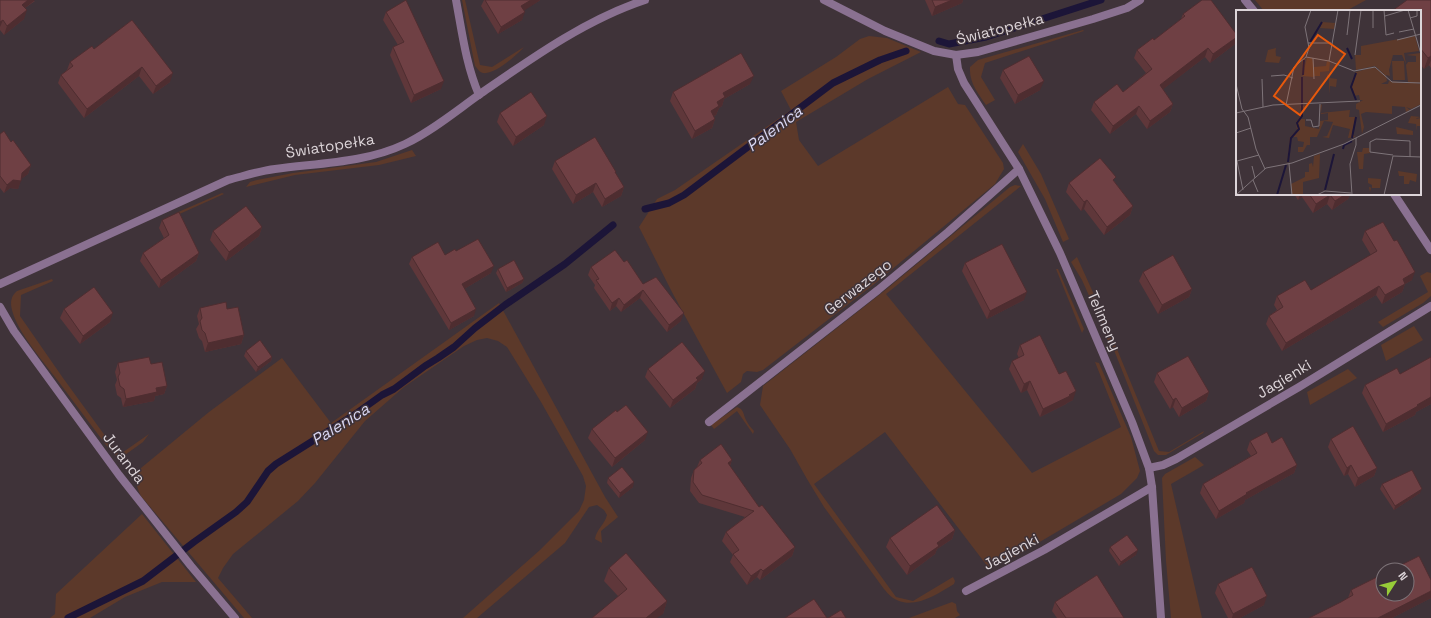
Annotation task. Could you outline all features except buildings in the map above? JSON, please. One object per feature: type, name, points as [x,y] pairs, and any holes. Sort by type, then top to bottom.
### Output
[{"type":"street","points":[[456,0],[468,65],[479,95]]},
{"type":"street","name":"Światopełka","points":[[0,284],[228,180],[273,169],[369,157],[387,152],[418,137],[479,95],[591,23],[626,6],[646,0]]},
{"type":"street","name":"Światopełka","points":[[824,0],[892,34],[934,51],[956,55],[978,52],[1093,19],[1127,8],[1140,0]]},
{"type":"street","points":[[1245,0],[1253,10]]},
{"type":"street","name":"Telimeny","points":[[956,55],[958,69],[964,83],[1019,169],[1060,253],[1132,422],[1148,468],[1152,487],[1161,618]]},
{"type":"street","name":"Gerwazego","points":[[709,422],[878,290],[948,232],[1019,169]]},
{"type":"street","points":[[1395,195],[1431,250]]},
{"type":"street","name":"Jagienki","points":[[1148,468],[1176,459],[1299,387],[1431,306]]},
{"type":"street","name":"Juranda","points":[[0,307],[14,331],[119,475],[191,566],[236,618]]},
{"type":"street","name":"Jagienki","points":[[966,591],[1044,550],[1152,487]]},
{"type":"shaded area","points":[[462,0],[465,0],[480,65],[492,67],[524,47],[499,68],[488,73],[480,72],[475,66]]},
{"type":"shaded area","points":[[1255,0],[1366,0],[1348,10],[1263,10]]},
{"type":"shaded area","points":[[1083,30],[1084,31],[985,63],[981,77],[995,100],[986,105],[975,88],[970,73],[970,67],[978,60]]},
{"type":"shaded area","points":[[869,36],[887,38],[921,52],[868,79],[796,122],[799,140],[818,166],[948,87],[958,104],[965,105],[1003,163],[1004,169],[995,184],[873,285],[763,370],[757,372],[747,371],[743,374],[741,382],[727,393],[673,294],[639,227],[657,199],[675,190],[791,110],[781,91],[836,57],[860,39]]},
{"type":"shaded area","points":[[1023,144],[1041,174],[1069,239],[1063,242],[1045,199],[1018,152]]},
{"type":"shaded area","points":[[412,150],[416,156],[379,165],[295,175],[246,187],[250,182],[257,180],[293,173],[376,162]]},
{"type":"shaded area","points":[[1015,185],[1021,186],[886,294],[1032,473],[1121,427],[1095,362],[1099,363],[1131,437],[1140,471],[1137,478],[1121,494],[1011,559],[995,566],[988,567],[885,432],[814,484],[896,597],[913,601],[953,577],[955,581],[954,584],[928,598],[913,603],[906,603],[895,599],[884,589],[824,507],[790,449],[760,405],[763,386],[883,292],[1010,187]]},
{"type":"shaded area","points":[[222,193],[224,194],[175,216],[176,213]]},
{"type":"shaded area","points":[[1077,257],[1096,299],[1091,300],[1082,280],[1071,262]]},
{"type":"shaded area","points":[[1056,269],[1058,269],[1084,329],[1082,333]]},
{"type":"shaded area","points":[[1427,272],[1431,273],[1431,296],[1423,303],[1383,327],[1378,322],[1428,292],[1420,276]]},
{"type":"shaded area","points":[[52,279],[53,281],[21,295],[20,316],[119,455],[149,434],[143,442],[122,457],[114,454],[109,449],[30,345],[15,318],[11,304],[12,297],[15,293]]},
{"type":"shaded area","points":[[499,303],[605,497],[618,517],[601,531],[602,543],[595,539],[607,515],[604,510],[597,505],[589,507],[565,543],[477,618],[463,618],[540,550],[579,511],[584,500],[586,486],[583,476],[541,402],[507,347],[498,341],[487,338],[477,340],[464,346],[404,387],[365,421],[315,483],[298,501],[233,554],[218,578],[252,618],[244,618],[141,496],[136,482],[137,475],[141,468],[209,412],[282,358],[331,423]]},
{"type":"shaded area","points":[[1105,320],[1159,451],[1169,452],[1204,431],[1203,433],[1166,455],[1158,455],[1154,451],[1112,345],[1105,334],[1102,322]]},
{"type":"shaded area","points":[[1414,326],[1423,340],[1386,361],[1381,345]]},
{"type":"shaded area","points":[[1348,369],[1357,378],[1310,405],[1307,392]]},
{"type":"shaded area","points":[[737,407],[742,410],[754,431],[753,434],[737,411],[714,429],[711,425]]},
{"type":"shaded area","points":[[1195,457],[1204,465],[1171,484],[1202,618],[1171,618],[1166,561],[1162,478],[1165,474]]},
{"type":"shaded area","points":[[142,514],[196,582],[162,582],[125,597],[90,618],[50,618],[55,614],[56,594]]},
{"type":"shaded area","points":[[952,602],[956,604],[957,611],[960,615],[955,618],[909,618]]},
{"type":"waterway","name":"Palenica","points":[[939,41],[949,44],[986,37],[1101,0]]},
{"type":"waterway","name":"Palenica","points":[[645,209],[669,203],[684,195],[833,83],[880,60],[906,51]]},
{"type":"waterway","name":"Palenica","points":[[68,618],[143,581],[236,512],[247,502],[268,471],[276,464],[354,415],[382,395],[394,389],[454,347],[475,328],[505,305],[565,264],[613,225]]}]
